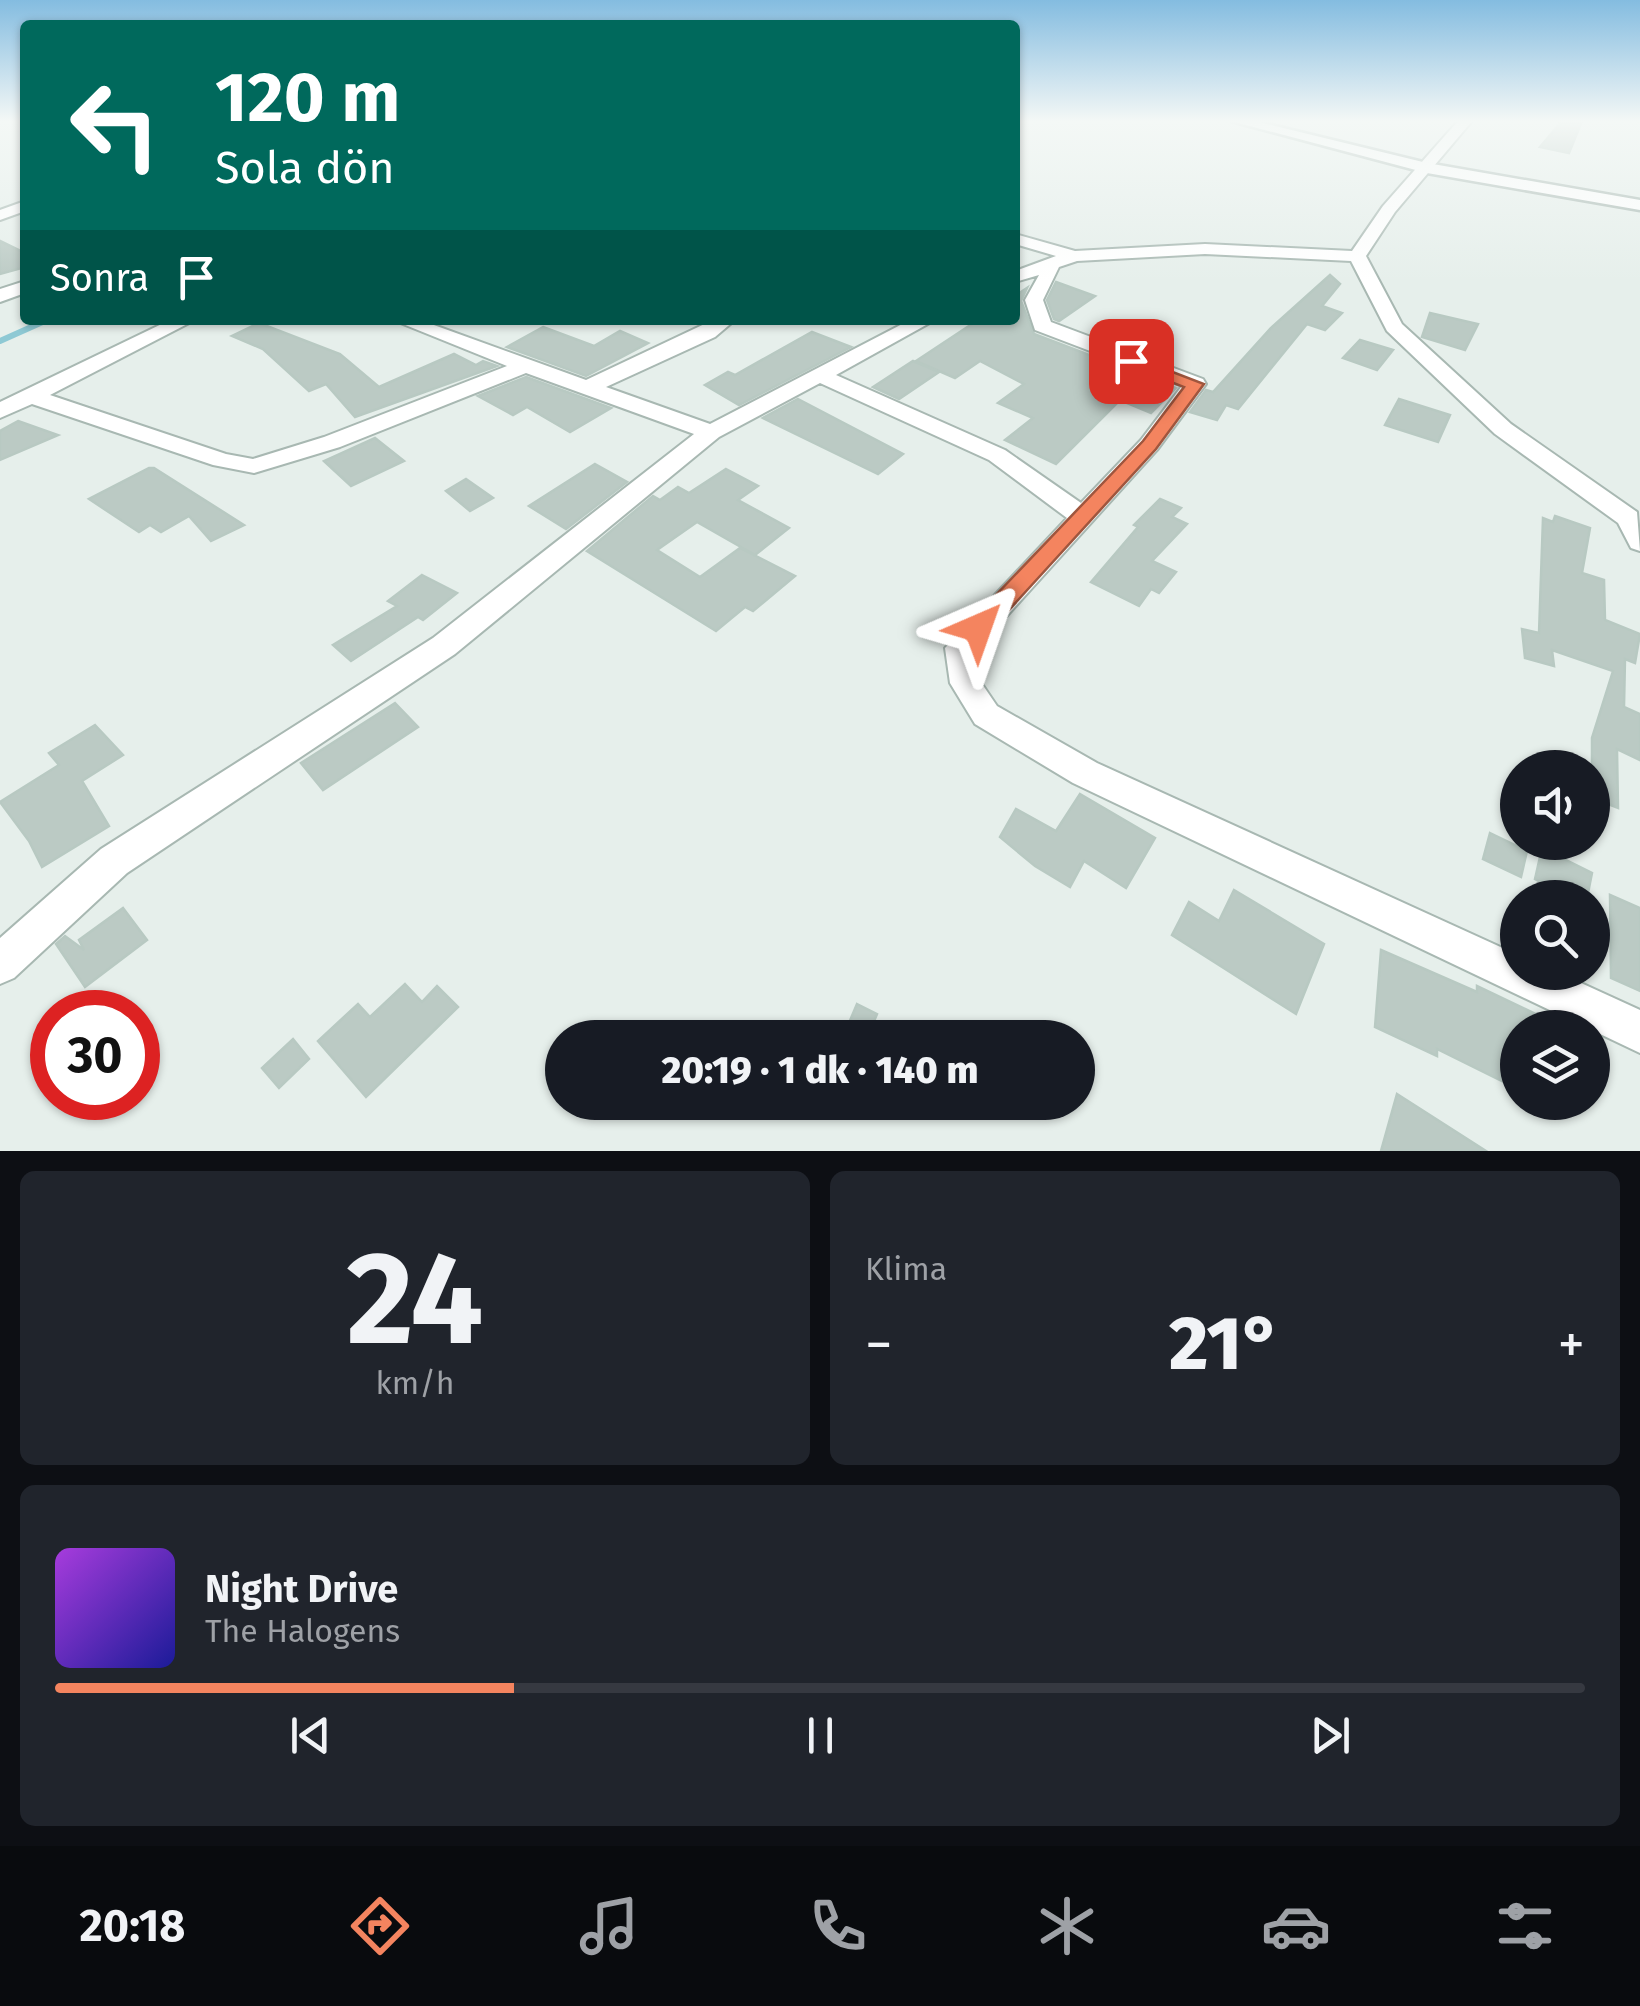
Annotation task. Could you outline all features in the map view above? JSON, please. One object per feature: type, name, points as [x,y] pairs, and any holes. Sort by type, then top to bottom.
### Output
[{"type":"street","points":[[1357,256],[1388,210],[1421,175]]},
{"type":"street","points":[[1467,175],[1640,204]]},
{"type":"street","points":[[1020,241],[1062,260]]},
{"type":"street","points":[[1020,276],[1062,260],[1204,250],[1357,256]]},
{"type":"street","points":[[1357,256],[1394,327],[1502,430],[1636,524]]},
{"type":"street","points":[[1062,260],[1034,300],[1042,326],[1195,384],[1150,445],[960,648],[965,684],[986,715],[1085,772],[1640,1032]]},
{"type":"street","points":[[0,411],[174,325]]},
{"type":"street","points":[[415,325],[521,368],[588,386],[711,432]]},
{"type":"street","points":[[588,386],[718,325]]},
{"type":"street","points":[[0,964],[114,861],[444,646],[711,432],[915,325]]},
{"type":"street","points":[[31,396],[221,460],[254,466],[332,442],[521,368]]},
{"type":"street","points":[[820,375],[997,455],[1083,517]]},
{"type":"building","points":[[0,241],[20,251],[20,268],[0,274]]},
{"type":"building","points":[[1330,275],[1340,284],[1322,306],[1342,313],[1325,330],[1307,324],[1238,409],[1226,405],[1217,420],[1190,412],[1206,390],[1213,392],[1271,328]]},
{"type":"building","points":[[1056,282],[1095,296],[1059,321],[1054,319],[1047,300]]},
{"type":"building","points":[[1027,288],[1021,301],[1034,334],[1176,388],[1151,413],[1120,400],[1056,464],[1005,440],[1033,418],[998,403],[1024,384],[980,361],[955,378],[916,361],[970,325],[1020,325],[1020,293]]},
{"type":"building","points":[[1430,313],[1478,324],[1465,350],[1422,337]]},
{"type":"building","points":[[255,325],[264,325],[340,354],[379,387],[454,354],[476,365],[483,361],[497,366],[355,417],[326,384],[309,391],[263,349],[232,336]]},
{"type":"building","points":[[543,327],[594,346],[620,331],[648,343],[586,376],[507,347]]},
{"type":"building","points":[[812,332],[851,347],[739,405],[705,385],[728,372],[735,375]]},
{"type":"building","points":[[1360,340],[1393,350],[1377,370],[1343,358]]},
{"type":"building","points":[[913,361],[939,372],[899,399],[873,387]]},
{"type":"building","points":[[526,377],[611,408],[570,432],[527,407],[513,415],[478,396]]},
{"type":"building","points":[[798,399],[903,454],[878,474],[763,418]]},
{"type":"building","points":[[1399,399],[1450,415],[1438,442],[1385,425]]},
{"type":"building","points":[[18,421],[58,435],[0,460],[0,431]]},
{"type":"building","points":[[375,438],[404,461],[351,486],[324,461]]},
{"type":"building","points":[[595,464],[627,482],[566,529],[529,506]]},
{"type":"building","points":[[149,468],[244,525],[211,541],[189,516],[161,532],[150,525],[139,532],[89,499]]},
{"type":"building","points":[[726,469],[758,486],[738,500],[789,528],[755,555],[697,522],[657,550],[700,577],[740,548],[795,576],[753,611],[745,607],[716,631],[587,551],[653,496],[660,500],[678,487],[689,493]]},
{"type":"building","points":[[466,479],[493,498],[470,511],[446,491]]},
{"type":"building","points":[[1160,499],[1181,508],[1172,517],[1187,524],[1152,561],[1176,572],[1159,593],[1151,589],[1139,606],[1091,582],[1138,527],[1134,525]]},
{"type":"building","points":[[1555,516],[1590,528],[1582,573],[1604,580],[1605,620],[1640,634],[1635,663],[1625,659],[1624,707],[1640,714],[1640,760],[1617,749],[1618,808],[1610,805],[1610,750],[1592,750],[1592,738],[1613,671],[1552,650],[1554,666],[1525,658],[1522,629],[1539,633],[1543,518],[1553,522]]},
{"type":"building","points":[[422,575],[457,593],[423,620],[418,617],[351,661],[333,645],[397,606],[388,601]]},
{"type":"building","points":[[395,703],[418,727],[323,790],[301,763]]},
{"type":"building","points":[[95,725],[123,755],[82,781],[109,826],[42,867],[29,841],[0,802],[59,765],[49,753]]},
{"type":"building","points":[[1080,794],[1155,838],[1126,888],[1084,861],[1070,887],[1035,866],[1000,837],[1016,809],[1056,831]]},
{"type":"building","points":[[1490,833],[1500,838],[1500,860],[1525,860],[1521,877],[1483,859]]},
{"type":"building","points":[[1539,860],[1566,860],[1592,873],[1591,880],[1535,879]]},
{"type":"building","points":[[1234,890],[1324,944],[1296,1014],[1172,935],[1189,902],[1219,921]]},
{"type":"building","points":[[1610,895],[1640,908],[1640,991],[1611,978]]},
{"type":"building","points":[[123,908],[147,940],[85,987],[56,944],[65,936],[84,950],[79,940]]},
{"type":"building","points":[[1381,950],[1477,992],[1477,986],[1527,1010],[1500,1010],[1500,1080],[1437,1049],[1437,1056],[1375,1027]]},
{"type":"building","points":[[405,984],[422,1002],[437,986],[458,1007],[366,1097],[318,1041],[358,1004],[370,1017]]},
{"type":"building","points":[[857,1004],[877,1014],[874,1020],[850,1020]]},
{"type":"building","points":[[293,1039],[309,1059],[279,1088],[262,1068]]},
{"type":"building","points":[[1397,1094],[1486,1151],[1381,1151]]},
{"type":"waterway","points":[[0,341],[36,325]]},
{"type":"route","points":[[978,628],[1150,445],[1195,384],[1131,361]]}]
